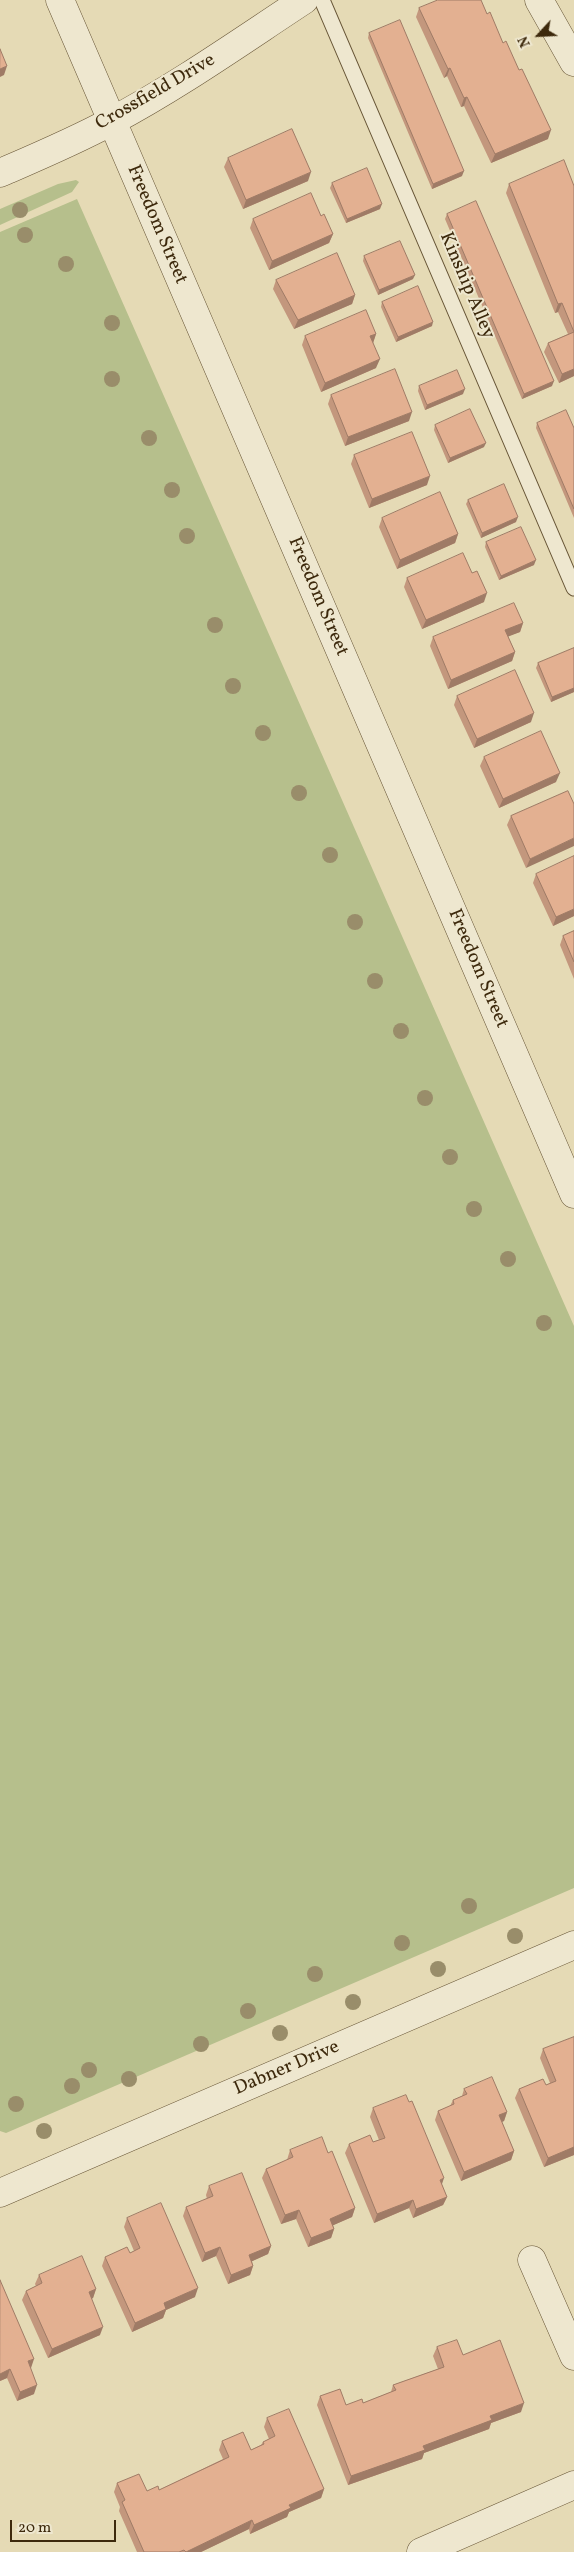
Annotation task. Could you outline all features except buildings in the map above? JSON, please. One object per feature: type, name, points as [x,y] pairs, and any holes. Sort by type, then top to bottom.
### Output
[{"type":"street","name":"Freedom Street","points":[[60,0],[571,1179]]},
{"type":"street","name":"Crossfield Drive","points":[[0,173],[112,121],[202,68],[304,0]]},
{"type":"street","points":[[539,0],[574,62]]},
{"type":"street","name":"Dabner Drive","points":[[0,2192],[574,1945]]},
{"type":"street","points":[[532,2260],[574,2356]]},
{"type":"street","points":[[421,2552],[574,2485]]},
{"type":"lane","name":"Kinship Alley","points":[[322,0],[574,588]]},
{"type":"green space","points":[[76,180],[79,182],[72,192],[0,225],[0,209],[58,184]]},
{"type":"green space","points":[[77,199],[574,1326],[574,1888],[6,2133],[0,2131],[0,232]]}]
